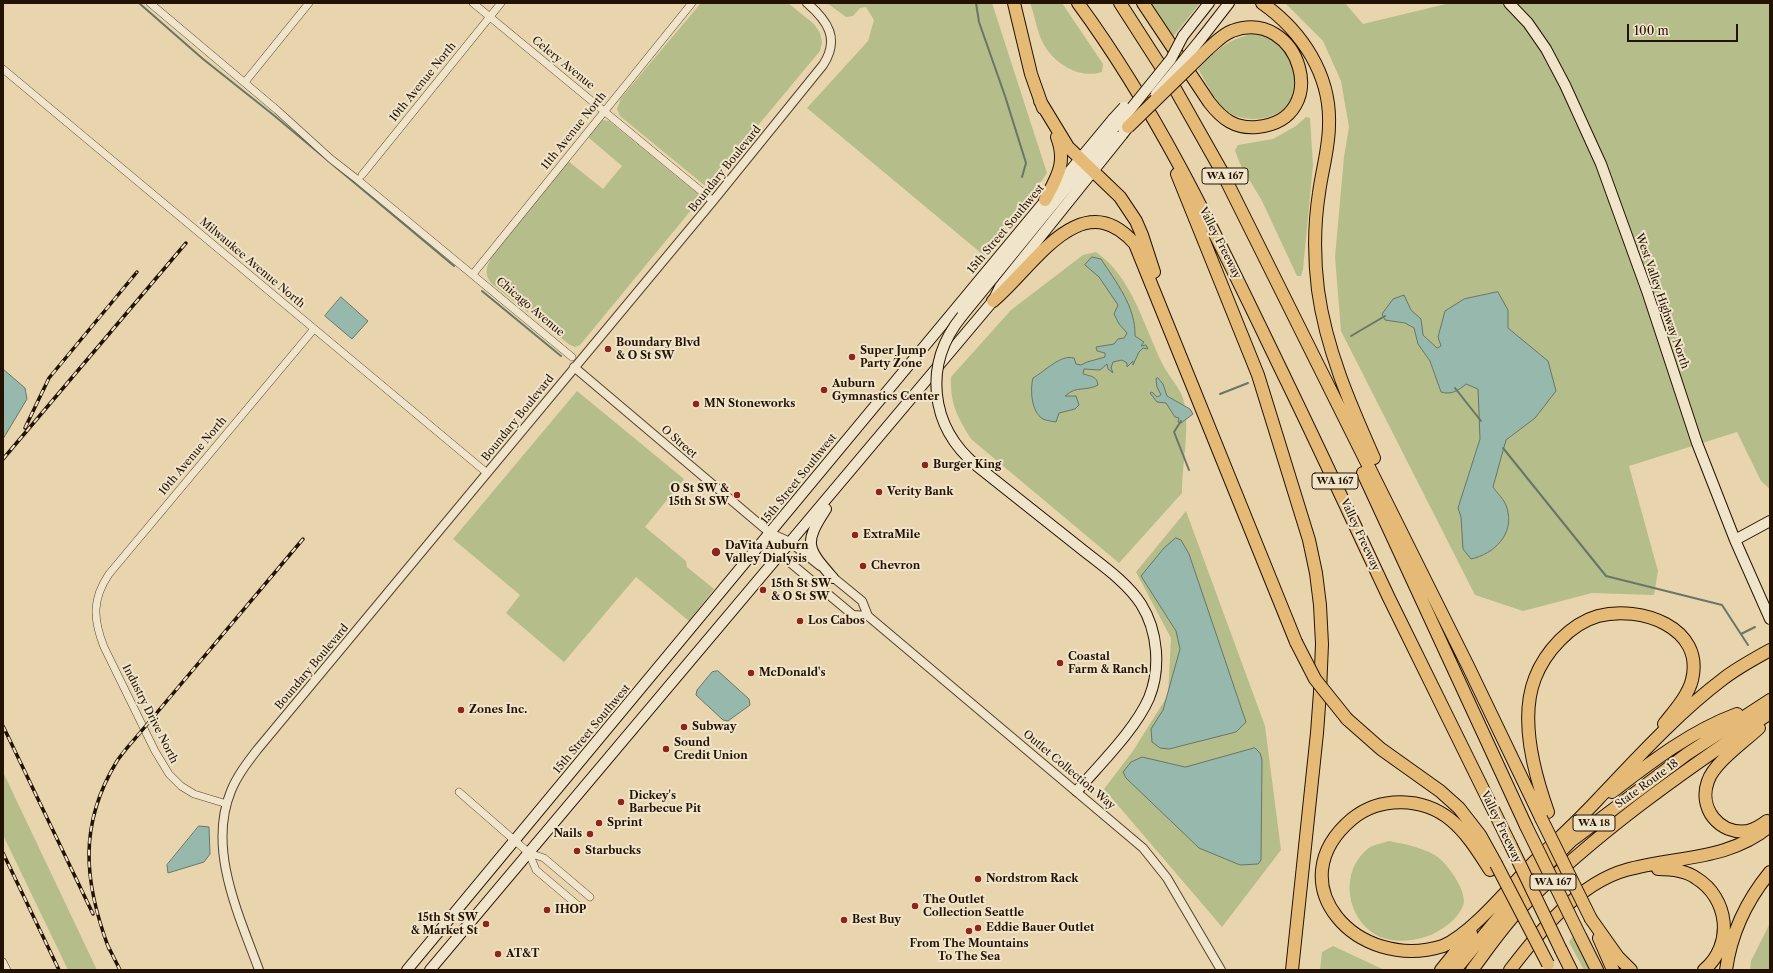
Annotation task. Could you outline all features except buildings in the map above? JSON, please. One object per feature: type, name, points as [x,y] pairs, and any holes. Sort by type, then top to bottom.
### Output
[{"type":"highway","points":[[1014,3],[1031,74],[1040,101],[1057,137],[1062,154],[1060,171],[1045,200]]},
{"type":"highway","name":"Valley Freeway","points":[[1078,3],[1155,119],[1192,187],[1244,291],[1389,598],[1571,970]]},
{"type":"highway","name":"WA 167","points":[[1120,3],[1174,87],[1222,172],[1429,590],[1545,815],[1566,869],[1591,919],[1613,970]]},
{"type":"highway","points":[[1120,127],[1208,49],[1223,36],[1238,29],[1261,29],[1275,35],[1290,49],[1298,64],[1302,83],[1299,98],[1286,115],[1273,124],[1246,127],[1228,122],[1218,114],[1209,102],[1143,3]]},
{"type":"highway","points":[[1262,3],[1271,9],[1311,53],[1323,80],[1329,109],[1330,124],[1319,193],[1315,238],[1318,289],[1326,334],[1340,375],[1429,590]]},
{"type":"highway","points":[[1040,101],[1063,140],[1086,165],[1120,197],[1139,228],[1189,379]]},
{"type":"highway","points":[[1155,119],[1258,375],[1309,540],[1316,573],[1321,628],[1320,692],[1292,970]]},
{"type":"highway","points":[[993,301],[1007,289],[1048,246],[1064,232],[1079,224],[1089,222],[1110,224],[1125,234],[1135,244],[1296,642],[1315,679],[1347,720],[1381,749],[1440,791],[1459,808],[1480,835],[1493,867],[1550,967]]},
{"type":"highway","name":"WA 167","points":[[1314,358],[1319,378],[1526,826],[1597,970]]},
{"type":"highway","points":[[1545,815],[1533,767],[1529,715],[1535,678],[1550,651],[1562,639],[1572,630],[1598,616],[1612,614],[1635,614],[1658,619],[1670,625],[1678,632],[1692,657],[1691,682],[1684,697],[1647,747]]},
{"type":"highway","points":[[1493,867],[1451,820],[1430,807],[1403,802],[1371,808],[1362,812],[1344,826],[1328,848],[1322,877],[1330,910],[1347,934],[1363,946],[1393,956],[1417,954],[1442,947],[1463,933],[1496,902],[1581,817],[1647,747],[1724,678],[1770,650]]},
{"type":"highway","points":[[1581,817],[1658,756],[1706,729],[1734,716],[1767,706]]},
{"type":"highway","name":"State Route 18","points":[[1455,970],[1517,895],[1571,841],[1687,754],[1767,706]]},
{"type":"highway","name":"State Route 18","points":[[1472,970],[1518,912],[1581,851],[1767,706]]},
{"type":"highway","points":[[1770,717],[1711,774],[1706,788],[1705,797],[1709,813],[1722,826],[1730,829],[1748,830],[1770,819]]},
{"type":"highway","points":[[1510,970],[1561,911],[1576,896],[1625,870],[1715,854],[1747,842],[1770,826]]},
{"type":"highway","points":[[1625,870],[1671,869],[1696,878],[1710,889],[1723,912],[1724,935],[1715,957],[1704,970]]},
{"type":"highway","points":[[1726,970],[1736,929],[1748,903],[1770,872]]},
{"type":"highway","points":[[1441,970],[1496,902]]},
{"type":"highway","points":[[1591,919],[1618,957],[1631,970]]},
{"type":"main road","name":"15th Street Southwest","points":[[407,970],[1045,200],[1086,165],[1120,127],[1183,36],[1209,3]]},
{"type":"main road","name":"15th Street Southwest","points":[[430,970],[993,301],[1000,287],[1086,165],[1201,39],[1229,3]]},
{"type":"main road","name":"West Valley Highway North","points":[[1509,3],[1528,23],[1546,49],[1566,85],[1601,164],[1647,291],[1698,443],[1735,540],[1770,619]]},
{"type":"main road","points":[[1077,791],[1133,724],[1149,697],[1154,680],[1156,659],[1155,647],[1148,619],[1137,599],[1114,575],[977,466],[962,452],[949,433],[940,411],[936,390],[938,366],[943,346],[950,333],[962,316],[1086,165]]},
{"type":"main road","points":[[833,578],[814,555],[812,550],[811,534],[853,469]]},
{"type":"main road","points":[[1735,540],[1770,521]]},
{"type":"street","points":[[150,3],[244,82],[309,3]]},
{"type":"street","name":"Celery Avenue","points":[[472,3],[713,201]]},
{"type":"street","name":"10th Avenue North","points":[[362,175],[501,3]]},
{"type":"street","name":"11th Avenue North","points":[[473,274],[692,3]]},
{"type":"street","name":"Boundary Boulevard","points":[[259,970],[226,871],[222,840],[227,804],[237,779],[257,750],[713,201],[823,65],[830,48],[831,35],[828,25],[822,17],[807,3]]},
{"type":"street","name":"Milwaukee Avenue North","points":[[3,69],[487,473]]},
{"type":"street","name":"Chicago Avenue","points":[[244,82],[331,159],[364,184],[467,272],[473,274],[572,357]]},
{"type":"street","name":"10th Avenue North","points":[[95,601],[109,574],[314,329]]},
{"type":"street","name":"O Street","points":[[574,367],[770,533],[790,542]]},
{"type":"street","name":"O Street","points":[[770,533],[780,554]]},
{"type":"street","name":"Outlet Collection Way","points":[[790,542],[862,602],[868,616],[1151,855],[1167,878],[1221,970]]},
{"type":"street","name":"Outlet Collection Way","points":[[780,554],[853,615],[868,616]]},
{"type":"street","name":"Industry Drive North","points":[[95,601],[97,626],[104,647],[165,768],[174,780],[188,791],[200,797],[227,804]]},
{"type":"street","points":[[458,792],[529,853],[544,858],[590,897]]},
{"type":"street","points":[[529,853],[536,870],[581,908]]},
{"type":"street","points":[[3,962],[7,970]]},
{"type":"green space","points":[[701,3],[788,3],[814,24],[820,33],[822,42],[820,51],[710,183],[704,185],[620,116],[617,109],[621,98]]},
{"type":"green space","points":[[827,3],[992,3],[1047,173],[987,258],[807,108],[868,41],[874,20],[866,7],[860,8],[853,16],[846,17]]},
{"type":"green space","points":[[1030,3],[1062,3],[1103,64],[1102,72],[1085,74],[1077,72],[1069,69],[1055,59],[1044,45]]},
{"type":"green space","points":[[1149,3],[1200,3],[1172,38]]},
{"type":"green space","points":[[1285,3],[1345,3],[1363,24],[1450,3],[1770,3],[1770,489],[1761,481],[1737,432],[1629,466],[1658,571],[1654,595],[1592,593],[1523,611],[1475,595],[1341,331],[1335,257],[1344,157],[1349,127],[1341,81],[1323,41]]},
{"type":"green space","points":[[1252,34],[1270,37],[1284,48],[1294,66],[1297,85],[1294,96],[1289,104],[1281,111],[1271,116],[1250,119],[1239,117],[1225,109],[1216,99],[1198,69],[1228,43],[1243,36]]},
{"type":"green space","points":[[1306,117],[1310,118],[1313,165],[1303,269],[1301,276],[1297,276],[1262,201],[1240,164],[1235,150],[1238,145],[1273,139],[1296,126]]},
{"type":"green space","points":[[602,120],[609,121],[698,194],[699,198],[697,203],[580,345],[575,347],[570,345],[492,284],[489,280],[487,270],[492,256],[568,161],[603,189],[622,166],[588,137]]},
{"type":"green space","points":[[1096,252],[1109,263],[1128,289],[1163,365],[1183,397],[1186,414],[1182,493],[1119,563],[971,439],[955,410],[951,386],[951,377],[1011,310],[1083,255]]},
{"type":"green space","points":[[577,391],[684,479],[645,527],[686,561],[687,567],[714,589],[689,621],[636,577],[564,662],[506,613],[520,595],[453,539]]},
{"type":"green space","points":[[1186,511],[1265,726],[1281,850],[1222,927],[1104,789],[1133,751],[1168,695],[1171,638],[1136,572]]},
{"type":"green space","points":[[3,772],[97,970],[68,970],[3,835]]},
{"type":"green space","points":[[1389,841],[1412,846],[1433,854],[1444,863],[1455,877],[1463,893],[1463,906],[1456,917],[1444,928],[1426,937],[1400,941],[1383,938],[1376,935],[1361,922],[1352,906],[1350,897],[1350,878],[1354,866],[1366,850],[1374,845]]},
{"type":"green space","points":[[1770,923],[1770,970],[1750,970],[1751,961]]},
{"type":"green space","points":[[1573,936],[1591,970],[1584,970],[1569,942]]},
{"type":"green space","points":[[1333,946],[1385,970],[1320,970],[1322,952]]},
{"type":"water","points":[[1092,257],[1101,259],[1119,286],[1129,305],[1135,336],[1144,342],[1141,346],[1146,345],[1148,349],[1143,348],[1139,352],[1133,365],[1133,361],[1127,367],[1127,363],[1122,360],[1113,362],[1111,368],[1113,373],[1108,369],[1107,364],[1100,370],[1084,369],[1083,374],[1095,378],[1098,385],[1069,393],[1065,396],[1076,396],[1079,405],[1075,409],[1059,413],[1056,422],[1046,420],[1039,416],[1032,400],[1033,378],[1064,358],[1074,358],[1076,364],[1081,365],[1105,357],[1105,353],[1097,351],[1096,347],[1114,344],[1118,339],[1124,338],[1127,333],[1119,324],[1114,314],[1118,305],[1099,277],[1085,265]]},
{"type":"water","points":[[1498,292],[1508,310],[1508,328],[1548,361],[1556,391],[1535,418],[1506,440],[1493,487],[1506,505],[1509,517],[1508,526],[1501,541],[1495,548],[1487,553],[1471,559],[1463,549],[1461,517],[1458,508],[1480,439],[1478,389],[1466,384],[1454,392],[1441,392],[1430,361],[1418,344],[1414,328],[1405,323],[1385,320],[1382,314],[1393,299],[1404,295],[1411,310],[1421,319],[1423,335],[1437,348],[1441,346],[1438,337],[1445,311],[1464,299]]},
{"type":"water","points":[[341,297],[368,321],[352,339],[325,316]]},
{"type":"water","points":[[3,369],[25,388],[27,399],[3,439]]},
{"type":"water","points":[[1158,378],[1163,384],[1167,396],[1190,409],[1193,414],[1181,423],[1178,422],[1179,418],[1175,417],[1166,403],[1157,402],[1150,393],[1152,392],[1157,397],[1161,395],[1157,387],[1156,379]]},
{"type":"water","points":[[1176,538],[1181,540],[1189,554],[1246,722],[1236,732],[1169,749],[1160,748],[1152,742],[1151,729],[1163,710],[1180,649],[1176,631],[1141,576],[1164,548]]},
{"type":"water","points":[[718,671],[749,699],[750,705],[728,721],[723,720],[696,695],[697,690],[712,672]]},
{"type":"water","points":[[1255,748],[1260,753],[1262,760],[1261,860],[1258,864],[1240,865],[1199,848],[1126,778],[1123,772],[1131,762],[1142,757],[1185,767]]},
{"type":"water","points":[[199,826],[209,827],[210,854],[204,862],[168,873],[167,865]]},
{"type":"waterway","points":[[139,3],[203,59],[271,113],[454,266]]},
{"type":"waterway","points":[[976,3],[979,22],[1005,96],[1026,163],[1022,177]]},
{"type":"waterway","points":[[482,291],[561,356]]},
{"type":"waterway","points":[[1351,336],[1385,316]]},
{"type":"waterway","points":[[1220,394],[1248,383]]},
{"type":"waterway","points":[[1455,388],[1481,421]]},
{"type":"waterway","points":[[1181,421],[1174,432],[1189,470]]},
{"type":"waterway","points":[[1503,448],[1606,576],[1722,605],[1748,645]]},
{"type":"waterway","points":[[1741,634],[1755,627]]},
{"type":"railway","points":[[3,459],[186,243]]},
{"type":"railway","points":[[25,428],[49,378],[137,272]]},
{"type":"railway","points":[[109,949],[94,900],[90,877],[89,854],[91,831],[96,808],[104,785],[123,752],[303,539]]},
{"type":"railway","points":[[3,726],[93,914]]},
{"type":"railway","points":[[3,853],[59,970]]},
{"type":"railway","points":[[107,944],[120,970]]},
{"type":"place","name":"Boundary Blvd & O St SW","points":[[608,349]]},
{"type":"place","name":"Super Jump Party Zone","points":[[852,357]]},
{"type":"place","name":"Auburn Gymnastics Center","points":[[824,390]]},
{"type":"place","name":"MN Stoneworks","points":[[696,404]]},
{"type":"place","name":"Burger King","points":[[925,465]]},
{"type":"place","name":"Verity Bank","points":[[879,492]]},
{"type":"place","name":"O St SW & 15th St SW","points":[[737,495]]},
{"type":"place","name":"ExtraMile","points":[[855,535]]},
{"type":"place","name":"DaVita Auburn Valley Dialysis","points":[[716,552]]},
{"type":"place","name":"Chevron","points":[[863,566]]},
{"type":"place","name":"15th St SW & O St SW","points":[[763,590]]},
{"type":"place","name":"Los Cabos","points":[[800,621]]},
{"type":"place","name":"Coastal Farm & Ranch","points":[[1060,663]]},
{"type":"place","name":"McDonald's","points":[[751,673]]},
{"type":"place","name":"Zones Inc.","points":[[461,710]]},
{"type":"place","name":"Subway","points":[[684,727]]},
{"type":"place","name":"Sound Credit Union","points":[[666,749]]},
{"type":"place","name":"Dickey's Barbecue Pit","points":[[621,802]]},
{"type":"place","name":"Sprint","points":[[599,823]]},
{"type":"place","name":"Nails","points":[[590,834]]},
{"type":"place","name":"Starbucks","points":[[577,851]]},
{"type":"place","name":"Nordstrom Rack","points":[[978,879]]},
{"type":"place","name":"The Outlet Collection Seattle","points":[[915,906]]},
{"type":"place","name":"IHOP","points":[[547,910]]},
{"type":"place","name":"Best Buy","points":[[844,920]]},
{"type":"place","name":"15th St SW & Market St","points":[[486,924]]},
{"type":"place","name":"Eddie Bauer Outlet","points":[[978,928]]},
{"type":"place","name":"From The Mountains To The Sea","points":[[969,931]]},
{"type":"place","name":"AT&T","points":[[498,954]]}]
